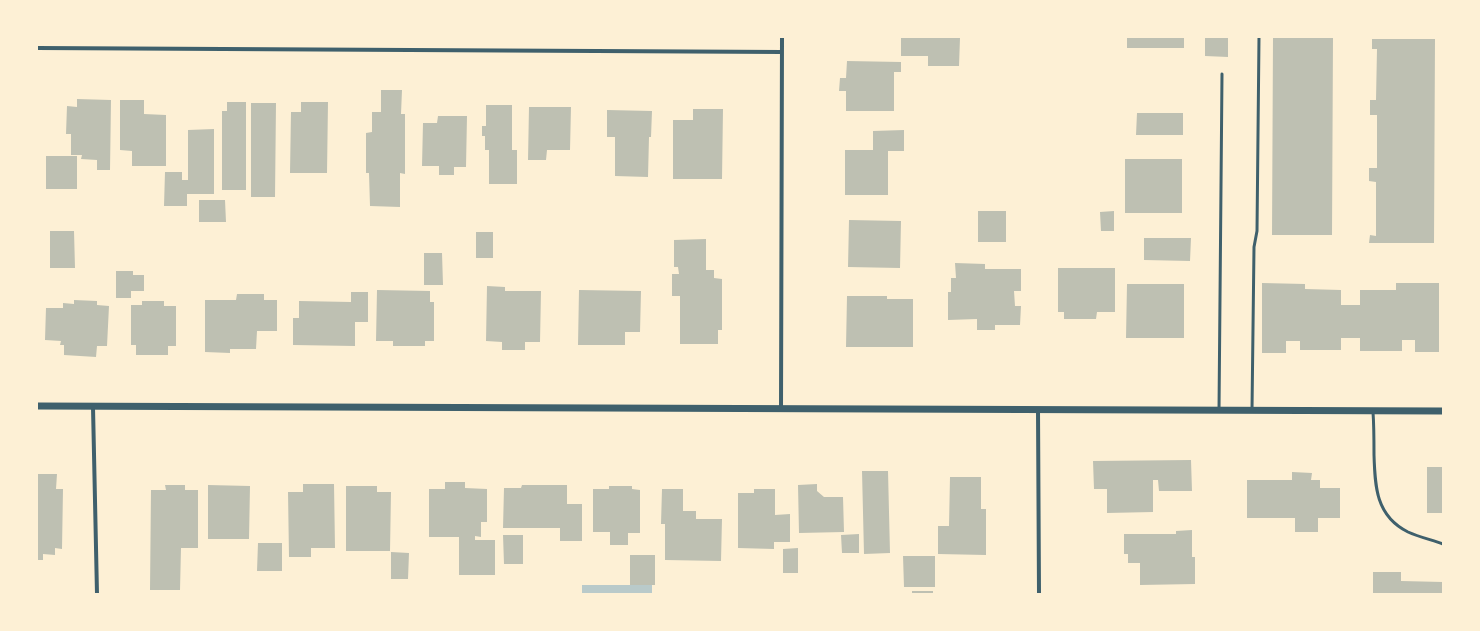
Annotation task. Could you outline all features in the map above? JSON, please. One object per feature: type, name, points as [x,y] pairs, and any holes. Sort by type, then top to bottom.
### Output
[{"type":"street","points":[[781,409],[782,37]]},
{"type":"street","points":[[37,48],[782,52]]},
{"type":"street","points":[[37,406],[1443,411]]},
{"type":"street","points":[[93,407],[97,594]]},
{"type":"street","points":[[1038,410],[1039,594]]},
{"type":"lane","points":[[1252,410],[1254,247],[1257,231],[1259,37]]},
{"type":"lane","points":[[1219,410],[1222,74]]},
{"type":"lane","points":[[1373,410],[1374,480],[1377,496],[1383,510],[1392,521],[1408,532],[1443,544]]},
{"type":"shaded area","points":[[582,585],[652,585],[652,594],[582,594]]},
{"type":"building","points":[[901,37],[960,38],[959,66],[928,66],[928,56],[901,56]]},
{"type":"building","points":[[1127,37],[1184,37],[1184,48],[1127,48]]},
{"type":"building","points":[[1205,37],[1228,37],[1228,57],[1205,56]]},
{"type":"building","points":[[1273,37],[1333,37],[1332,235],[1272,235]]},
{"type":"building","points":[[1372,39],[1435,39],[1434,243],[1369,243],[1370,235],[1376,236],[1376,182],[1369,181],[1369,168],[1377,168],[1377,115],[1370,115],[1370,100],[1376,100],[1377,49],[1372,49]]},
{"type":"building","points":[[847,61],[901,62],[901,72],[894,72],[894,111],[846,111],[846,91],[839,91],[840,78],[846,78]]},
{"type":"building","points":[[381,90],[402,90],[401,114],[405,114],[405,174],[400,173],[400,207],[370,206],[369,173],[366,173],[366,133],[372,132],[372,112],[381,112]]},
{"type":"building","points":[[77,99],[111,100],[110,170],[97,170],[97,160],[81,159],[82,155],[71,155],[71,134],[66,134],[67,106],[77,107]]},
{"type":"building","points":[[120,100],[144,100],[144,114],[166,115],[166,166],[132,166],[132,151],[120,150]]},
{"type":"building","points":[[227,102],[246,102],[246,190],[222,190],[222,111],[227,111]]},
{"type":"building","points":[[301,102],[328,102],[327,173],[290,173],[291,112],[301,112]]},
{"type":"building","points":[[251,103],[276,103],[275,197],[251,197]]},
{"type":"building","points":[[486,105],[512,105],[512,150],[517,150],[517,184],[489,184],[489,150],[485,150],[485,136],[482,136],[482,126],[486,126]]},
{"type":"building","points":[[529,107],[571,107],[570,150],[547,150],[546,160],[528,160]]},
{"type":"building","points":[[693,109],[723,109],[722,179],[673,179],[673,120],[693,120]]},
{"type":"building","points":[[607,110],[652,111],[651,137],[649,137],[648,177],[615,176],[615,137],[607,137]]},
{"type":"building","points":[[1137,113],[1183,113],[1183,135],[1136,135]]},
{"type":"building","points":[[438,116],[467,116],[466,167],[454,167],[454,175],[439,175],[439,166],[422,166],[423,123],[437,123]]},
{"type":"building","points":[[214,129],[214,194],[187,194],[187,206],[164,206],[165,172],[182,172],[182,180],[188,180],[188,130]]},
{"type":"building","points":[[904,130],[904,151],[888,151],[888,195],[845,195],[845,150],[873,150],[873,131]]},
{"type":"building","points":[[46,156],[77,156],[77,189],[46,189]]},
{"type":"building","points":[[1125,159],[1182,159],[1182,213],[1125,213]]},
{"type":"building","points":[[199,200],[225,200],[226,222],[199,222]]},
{"type":"building","points":[[978,211],[1006,211],[1006,242],[978,242]]},
{"type":"building","points":[[1114,211],[1114,231],[1101,231],[1100,212]]},
{"type":"building","points":[[849,220],[901,221],[900,268],[848,267]]},
{"type":"building","points":[[50,231],[74,231],[75,268],[50,268]]},
{"type":"building","points":[[476,232],[493,232],[493,258],[476,258]]},
{"type":"building","points":[[1144,238],[1191,238],[1190,261],[1144,260]]},
{"type":"building","points":[[706,239],[706,270],[714,270],[714,278],[722,279],[722,330],[718,330],[718,344],[680,344],[680,296],[672,296],[672,274],[679,274],[678,267],[674,267],[674,240]]},
{"type":"building","points":[[424,253],[442,253],[443,285],[424,285]]},
{"type":"building","points":[[955,263],[985,264],[985,269],[1021,269],[1021,291],[1014,291],[1015,306],[1021,306],[1020,325],[995,325],[995,330],[977,330],[977,319],[948,320],[948,292],[951,292],[951,278],[956,278]]},
{"type":"building","points":[[1058,268],[1115,268],[1115,312],[1097,312],[1096,319],[1064,319],[1064,312],[1058,312]]},
{"type":"building","points":[[116,271],[133,271],[133,275],[144,275],[144,291],[131,291],[131,298],[116,298]]},
{"type":"building","points":[[1262,283],[1305,284],[1305,289],[1341,290],[1341,305],[1360,305],[1360,290],[1396,290],[1396,283],[1439,283],[1439,352],[1415,352],[1415,340],[1402,340],[1402,351],[1360,351],[1360,338],[1341,338],[1341,350],[1300,350],[1300,341],[1286,341],[1286,353],[1262,353]]},
{"type":"building","points":[[1127,284],[1184,284],[1184,338],[1126,338]]},
{"type":"building","points":[[487,286],[505,287],[505,291],[541,291],[540,342],[525,342],[525,350],[502,350],[502,342],[486,341]]},
{"type":"building","points":[[377,290],[430,291],[430,302],[434,302],[434,341],[425,341],[425,346],[393,346],[393,341],[376,341]]},
{"type":"building","points":[[579,290],[641,291],[640,332],[625,332],[625,345],[578,345]]},
{"type":"building","points":[[351,292],[368,292],[368,322],[355,322],[355,346],[293,345],[293,318],[299,318],[299,301],[351,302]]},
{"type":"building","points":[[237,294],[264,294],[264,300],[277,300],[277,331],[257,331],[256,349],[230,349],[230,353],[205,352],[205,300],[236,300]]},
{"type":"building","points":[[847,296],[887,296],[887,299],[913,299],[913,347],[846,347]]},
{"type":"building","points":[[74,300],[97,301],[97,305],[109,306],[107,346],[97,346],[96,357],[64,355],[64,345],[60,345],[61,341],[45,340],[46,308],[63,308],[63,303],[74,304]]},
{"type":"building","points":[[142,301],[164,301],[164,306],[176,306],[176,346],[168,346],[168,355],[136,355],[136,345],[131,345],[131,305],[142,305]]},
{"type":"building","points":[[1191,460],[1192,491],[1159,491],[1158,480],[1153,480],[1153,512],[1107,513],[1107,489],[1094,489],[1093,461]]},
{"type":"building","points":[[1427,467],[1443,467],[1443,513],[1427,513]]},
{"type":"building","points":[[862,471],[888,471],[890,553],[864,554]]},
{"type":"building","points":[[1292,472],[1312,473],[1311,480],[1320,480],[1320,488],[1340,488],[1340,518],[1318,518],[1318,532],[1295,532],[1295,518],[1247,518],[1247,480],[1292,480]]},
{"type":"building","points":[[37,474],[57,474],[56,489],[63,489],[62,549],[55,548],[55,555],[43,554],[43,560],[37,560]]},
{"type":"building","points":[[950,477],[981,477],[981,509],[986,509],[986,555],[938,554],[938,526],[949,526]]},
{"type":"building","points":[[445,482],[465,482],[465,488],[487,489],[487,522],[481,522],[481,537],[475,536],[475,540],[495,540],[495,575],[459,575],[459,537],[429,537],[429,489],[445,489]]},
{"type":"building","points":[[303,484],[334,484],[335,548],[311,548],[311,557],[289,557],[288,492],[303,492]]},
{"type":"building","points":[[817,484],[817,491],[824,497],[843,497],[844,532],[799,533],[798,485]]},
{"type":"building","points":[[165,485],[185,485],[185,490],[198,490],[198,548],[181,548],[180,590],[150,590],[151,490],[166,490]]},
{"type":"building","points":[[208,485],[250,486],[249,539],[208,539]]},
{"type":"building","points":[[522,485],[567,485],[567,504],[582,504],[582,541],[560,541],[560,528],[503,528],[504,488],[521,488]]},
{"type":"building","points":[[346,486],[377,486],[377,492],[391,492],[390,551],[346,551]]},
{"type":"building","points":[[609,486],[632,486],[632,489],[640,490],[640,533],[628,533],[628,545],[610,545],[610,532],[593,532],[593,489],[609,489]]},
{"type":"building","points":[[662,489],[683,489],[683,511],[696,511],[696,519],[722,519],[721,561],[665,560],[665,524],[661,524]]},
{"type":"building","points":[[754,489],[775,489],[775,515],[790,514],[790,542],[774,542],[774,549],[738,548],[738,493],[754,493]]},
{"type":"building","points":[[1192,530],[1192,557],[1195,557],[1195,584],[1140,585],[1140,563],[1128,563],[1128,554],[1124,554],[1124,534],[1176,534],[1176,531]]},
{"type":"building","points":[[859,534],[859,553],[842,553],[841,535]]},
{"type":"building","points":[[503,535],[523,535],[523,564],[504,564]]},
{"type":"building","points":[[258,543],[282,543],[282,571],[257,571]]},
{"type":"building","points":[[798,548],[798,573],[783,573],[783,549]]},
{"type":"building","points":[[391,552],[409,553],[408,579],[391,579]]},
{"type":"building","points":[[630,555],[655,555],[655,585],[630,585]]},
{"type":"building","points":[[903,556],[935,556],[935,587],[904,587]]},
{"type":"building","points":[[1373,572],[1401,572],[1401,581],[1443,582],[1443,594],[1373,594]]},
{"type":"building","points":[[912,591],[933,591],[933,594],[912,594]]}]
